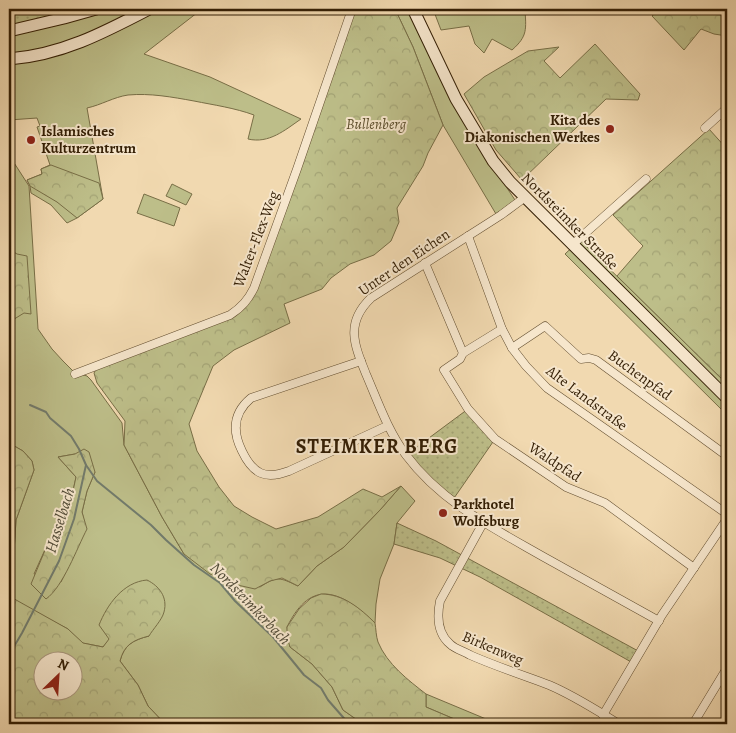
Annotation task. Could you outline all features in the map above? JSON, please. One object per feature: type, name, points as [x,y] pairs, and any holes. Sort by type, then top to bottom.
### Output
[{"type":"street","points":[[9,31],[35,26],[96,9]]},
{"type":"street","points":[[9,59],[53,53],[110,30],[149,9]]},
{"type":"street","name":"Walter-Flex-Weg","points":[[75,374],[230,314],[242,307],[254,288],[352,9]]},
{"type":"street","name":"Nordsteimker Straße","points":[[413,9],[429,38],[448,83],[473,130],[493,161],[524,198],[727,398]]},
{"type":"street","name":"Nordsteimker Straße","points":[[421,9],[429,38]]},
{"type":"street","points":[[705,128],[727,108]]},
{"type":"street","points":[[572,246],[646,179]]},
{"type":"street","name":"Unter den Eichen","points":[[524,198],[370,298],[361,307],[354,323],[354,338],[361,361],[387,426],[406,455],[434,487],[483,523],[658,621]]},
{"type":"street","name":"Alte Landstraße","points":[[468,236],[502,329],[512,348],[526,366],[547,388],[727,514]]},
{"type":"street","points":[[426,263],[463,353]]},
{"type":"street","name":"Buchenpfad","points":[[512,348],[544,326],[581,358],[596,360],[727,456]]},
{"type":"street","name":"Waldpfad","points":[[502,329],[463,353],[460,359],[444,370],[468,409],[496,439],[566,487],[605,503],[694,568]]},
{"type":"street","points":[[361,361],[251,398],[241,408],[235,421],[234,427],[238,442],[252,468],[264,475],[272,476],[289,471],[387,426]]},
{"type":"street","points":[[603,715],[658,621],[727,519]]},
{"type":"street","name":"Birkenweg","points":[[483,523],[440,601],[438,616],[440,629],[448,643],[482,660],[550,686],[619,724]]},
{"type":"street","points":[[693,724],[727,668]]},
{"type":"green space","points":[[9,9],[77,9],[9,25]]},
{"type":"green space","points":[[106,9],[143,9],[64,45],[9,56],[9,34],[89,15]]},
{"type":"green space","points":[[160,9],[202,9],[144,54],[210,77],[301,119],[270,138],[256,140],[248,139],[254,115],[194,101],[153,95],[128,95],[87,108],[103,199],[67,223],[51,205],[31,193],[27,180],[42,174],[41,169],[50,165],[37,127],[40,126],[37,118],[9,120],[9,63],[100,38]]},
{"type":"green space","name":"Bullenberg","points":[[353,9],[395,9],[413,47],[443,125],[423,166],[397,208],[399,222],[391,241],[374,255],[350,264],[331,278],[322,289],[284,304],[290,323],[234,350],[213,366],[189,424],[197,451],[219,487],[234,506],[276,529],[318,517],[363,489],[382,497],[401,486],[344,547],[317,566],[298,586],[282,578],[270,581],[255,589],[233,584],[210,574],[184,554],[124,445],[125,421],[97,383],[94,373],[97,368],[232,317],[249,301],[257,289]]},
{"type":"green space","points":[[395,9],[409,9],[471,134],[515,200],[496,214],[443,125],[413,47]]},
{"type":"green space","points":[[433,9],[525,9],[525,32],[512,50],[492,39],[484,53],[475,44],[469,26],[441,30]]},
{"type":"green space","points":[[660,9],[727,9],[727,36],[701,29],[684,50],[652,16]]},
{"type":"green space","points":[[595,44],[640,94],[638,100],[606,99],[522,180],[496,150],[464,94],[484,77],[528,51],[559,47],[544,61],[560,78]]},
{"type":"green space","points":[[709,129],[727,149],[727,384],[617,276],[643,246],[613,215]]},
{"type":"green space","points":[[9,155],[29,186],[38,329],[52,349],[74,372],[87,376],[91,380],[122,423],[124,445],[184,554],[260,587],[274,579],[282,579],[298,586],[317,566],[344,547],[401,486],[415,501],[397,523],[394,544],[380,579],[375,623],[351,603],[328,594],[317,595],[307,600],[287,627],[290,647],[312,664],[332,687],[343,710],[363,724],[165,724],[148,706],[138,685],[120,661],[124,651],[130,644],[138,639],[149,636],[109,640],[103,647],[82,643],[68,629],[9,598],[9,567],[14,552],[16,520],[34,470],[32,461],[23,451],[9,443]],"holes":[[[75,454],[95,472],[87,491],[82,512],[86,529],[61,582],[34,574],[48,543],[57,538],[60,514],[70,505],[76,477],[58,457]]]},
{"type":"green space","points":[[51,165],[99,183],[103,199],[77,218],[57,202],[30,186],[27,180],[42,174],[41,169]]},
{"type":"green space","points":[[172,184],[192,194],[186,205],[166,196]]},
{"type":"green space","points":[[144,194],[180,208],[174,226],[137,213]]},
{"type":"green space","points":[[580,240],[727,384],[727,415],[565,254]]},
{"type":"green space","points":[[9,249],[17,254],[27,256],[31,314],[24,313],[11,321],[9,338]]},
{"type":"green space","points":[[468,409],[495,439],[452,501],[406,455]]},
{"type":"green space","points":[[9,443],[23,451],[32,461],[34,470],[16,520],[14,552],[9,567]]},
{"type":"green space","points":[[84,449],[89,452],[95,472],[87,491],[82,512],[87,529],[64,577],[46,599],[31,584],[48,543],[57,538],[60,514],[70,505],[76,477],[58,457],[75,454]]},
{"type":"green space","points":[[397,523],[436,541],[640,652],[633,663],[480,577],[440,558],[394,544]]},
{"type":"green space","points":[[147,580],[159,589],[164,597],[165,607],[163,615],[149,636],[138,639],[130,644],[124,651],[120,661],[138,685],[148,706],[165,724],[9,724],[9,596],[68,629],[83,643],[103,647],[109,639],[99,625],[102,617],[111,602],[130,585]]},
{"type":"green space","points":[[321,594],[344,599],[369,617],[375,623],[378,642],[387,657],[399,671],[426,694],[426,707],[466,724],[363,724],[343,710],[332,687],[312,664],[290,647],[287,637],[287,627],[299,609],[311,598]]},
{"type":"green space","points":[[426,694],[498,724],[466,724],[426,707]]},
{"type":"waterway","name":"Nordsteimkerbach","points":[[30,405],[46,412],[50,418],[71,436],[86,465],[97,481],[151,525],[194,565],[220,583],[235,601],[273,637],[304,675],[321,688],[328,700],[349,724]]},
{"type":"waterway","name":"Hasselbach","points":[[9,655],[59,561],[74,519],[86,465]]},
{"type":"place","name":"Kita des Diakonischen Werkes","points":[[610,129]]},
{"type":"place","name":"Islamisches Kulturzentrum","points":[[31,140]]},
{"type":"place","name":"Parkhotel Wolfsburg","points":[[443,513]]},
{"type":"district","name":"STEIMKER BERG","points":[[377,446]]}]
